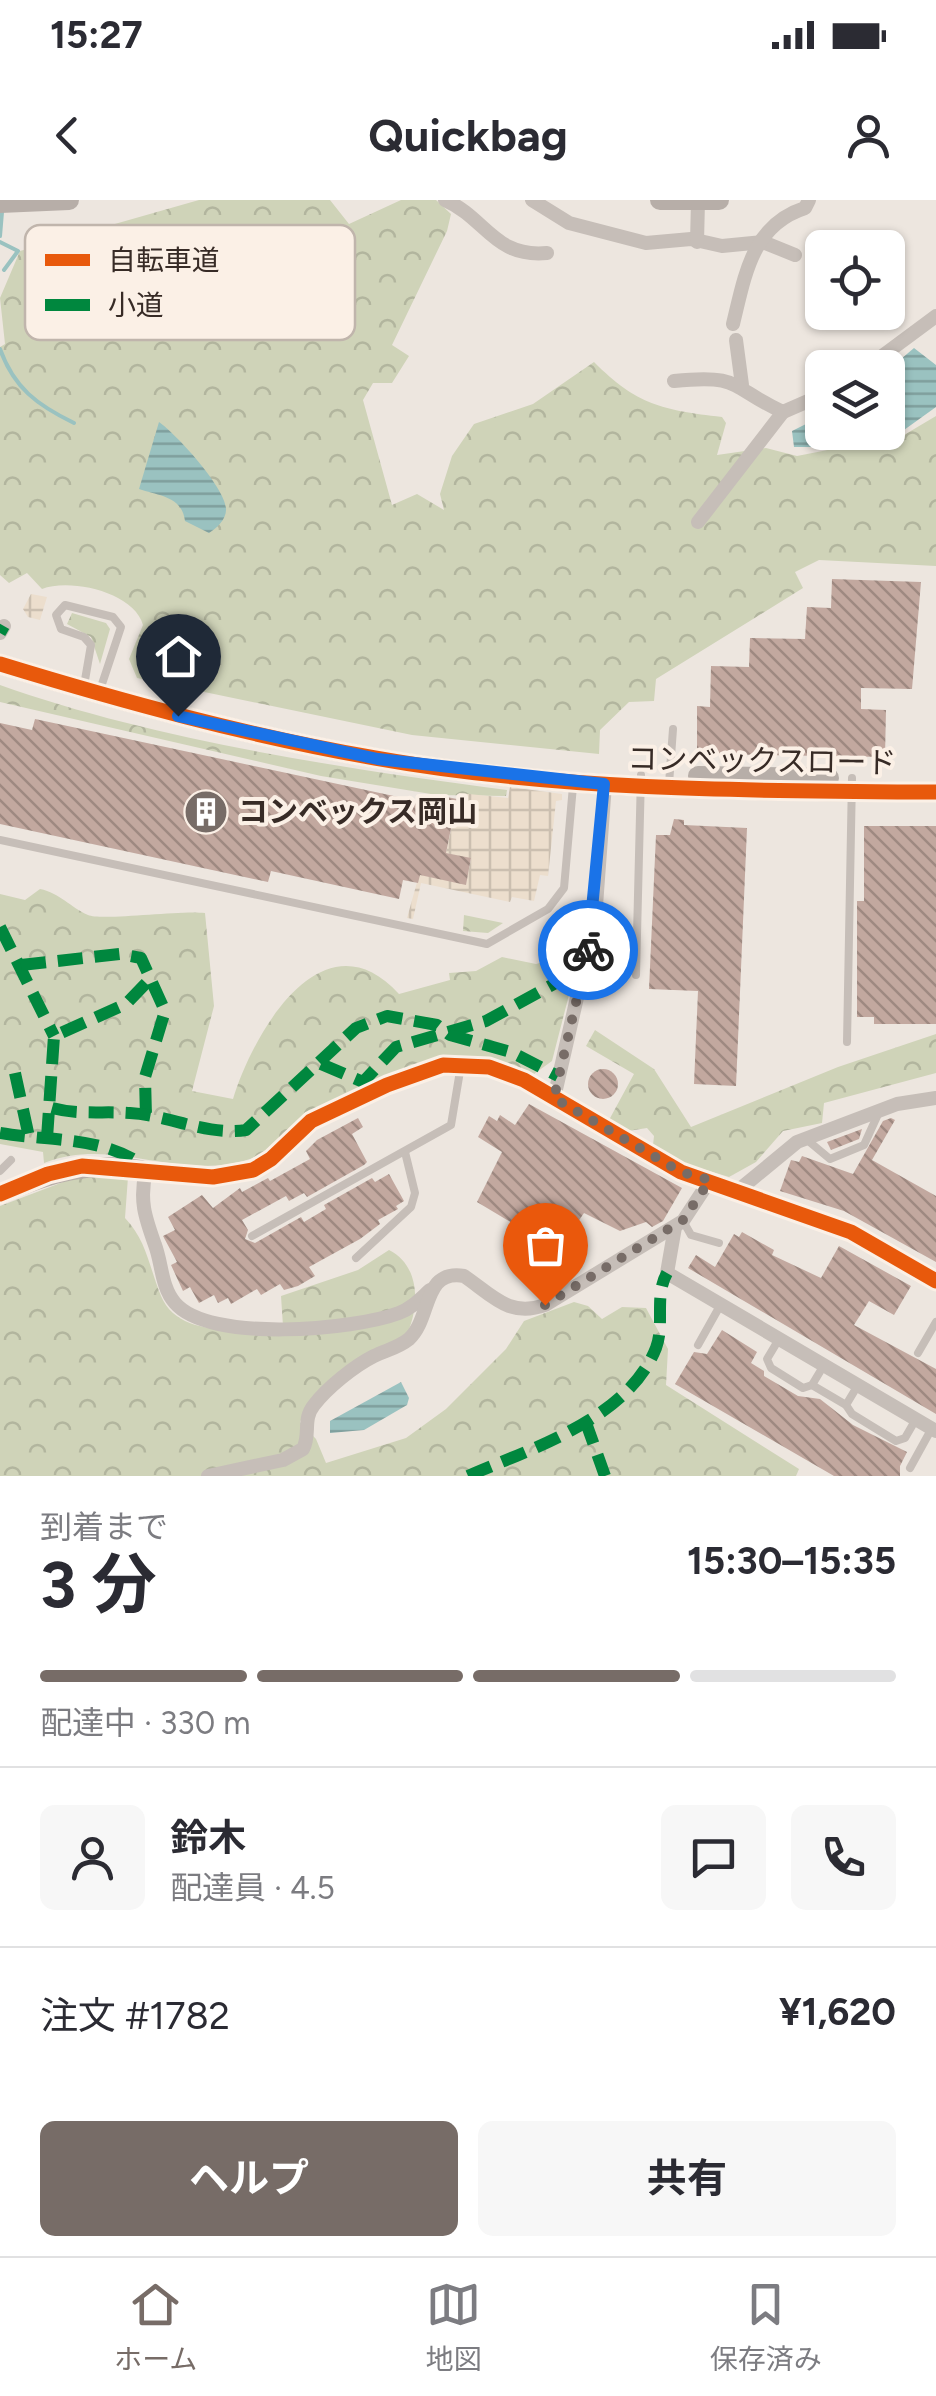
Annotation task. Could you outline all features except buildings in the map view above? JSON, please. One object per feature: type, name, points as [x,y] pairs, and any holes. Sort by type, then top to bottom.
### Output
[{"type":"street","points":[[0,204],[70,200]]},
{"type":"street","points":[[445,200],[461,207],[498,245],[531,255],[548,253]]},
{"type":"street","points":[[532,200],[570,223],[646,243],[697,242],[722,246],[763,242],[795,255]]},
{"type":"street","points":[[660,200],[719,200]]},
{"type":"street","points":[[742,384],[735,332],[749,261],[778,217],[805,208],[809,200]]},
{"type":"street","points":[[697,242],[698,201]]},
{"type":"street","points":[[890,350],[936,316]]},
{"type":"street","points":[[674,381],[710,377],[742,384],[783,412]]},
{"type":"street","points":[[698,522],[783,412],[805,402]]},
{"type":"street","name":"コンベックスロード","points":[[0,652],[94,682],[220,714],[380,747],[640,781],[852,785],[936,792]]},
{"type":"street","name":"コンベックスロード","points":[[0,664],[178,716],[378,759],[604,784],[640,781]]},
{"type":"street","name":"コンベックスロード","points":[[852,785],[936,779]]},
{"type":"street","points":[[554,1098],[595,920],[604,784]]},
{"type":"street","points":[[0,1194],[65,1168],[102,1165],[213,1177],[253,1170],[272,1160],[311,1122],[414,1074],[462,1065],[504,1071],[681,1172],[740,1189],[851,1232],[936,1281]]},
{"type":"street","points":[[740,1189],[778,1155],[806,1139],[879,1112],[936,1098]]},
{"type":"street","points":[[143,1171],[139,1198],[164,1281],[175,1304],[199,1318],[298,1330],[368,1322],[404,1312],[446,1276],[464,1276],[512,1310],[528,1311],[679,1224]]},
{"type":"street","points":[[710,1180],[679,1224],[667,1273],[934,1430]]},
{"type":"street","points":[[208,1476],[283,1460],[304,1449],[306,1420],[317,1401],[366,1360],[410,1338],[424,1315],[430,1290]]},
{"type":"lane","points":[[65,605],[113,617],[121,626],[94,682],[91,645],[84,637],[61,629],[56,615],[65,605]]},
{"type":"lane","points":[[669,782],[673,729]]},
{"type":"lane","points":[[0,840],[487,944],[504,938],[548,908],[564,888],[573,781]]},
{"type":"lane","points":[[636,976],[640,781]]},
{"type":"lane","points":[[847,1042],[852,785]]},
{"type":"lane","points":[[252,1236],[451,1125],[462,1065]]},
{"type":"lane","points":[[806,1139],[830,1159],[864,1145],[879,1112]]},
{"type":"lane","points":[[356,1258],[411,1207],[415,1193],[405,1152]]},
{"type":"lane","points":[[0,1171],[10,1160]]},
{"type":"lane","points":[[679,1224],[692,1235],[719,1243]]},
{"type":"lane","points":[[698,1345],[721,1304]]},
{"type":"lane","points":[[918,1353],[936,1322]]},
{"type":"lane","points":[[779,1338],[766,1359],[771,1368],[803,1388],[812,1385],[824,1365]]},
{"type":"lane","points":[[812,1385],[896,1440],[905,1438],[916,1419]]},
{"type":"lane","points":[[846,1405],[858,1385]]},
{"type":"lane","points":[[910,1468],[934,1430]]},
{"type":"green space","points":[[199,200],[330,200],[349,224],[401,200],[436,200],[451,214],[447,231],[392,345],[409,356],[392,383],[373,383],[363,400],[392,505],[417,494],[444,510],[440,494],[452,456],[474,424],[533,404],[594,362],[624,388],[652,403],[722,417],[726,423],[717,455],[766,448],[797,456],[828,450],[905,450],[905,434],[936,416],[936,566],[819,560],[795,572],[803,588],[656,679],[654,701],[629,702],[600,730],[599,754],[412,735],[137,678],[129,659],[143,625],[127,604],[100,590],[84,587],[42,589],[27,573],[9,583],[0,575],[0,347],[5,344],[0,298],[20,251],[25,250],[25,340],[355,340],[355,225],[111,225]]},
{"type":"green space","points":[[72,613],[106,623],[110,629],[100,664],[91,637],[67,624]]},
{"type":"green space","points":[[0,685],[185,737],[316,762],[507,790],[506,796],[437,795],[321,776],[0,702]]},
{"type":"green space","points":[[40,889],[96,917],[205,913],[214,1006],[192,1091],[233,1099],[274,1015],[318,973],[344,966],[371,972],[399,994],[450,980],[449,973],[476,971],[502,957],[536,964],[580,952],[552,1061],[534,1074],[487,1059],[464,1058],[420,1065],[323,1106],[261,1155],[225,1165],[173,1164],[96,1154],[44,1163],[43,1152],[0,1144],[0,894],[25,900]]},
{"type":"green space","points":[[464,915],[503,923],[488,933],[463,931]]},
{"type":"green space","points":[[595,1030],[654,1069],[691,1127],[838,1067],[936,1034],[936,1073],[824,1103],[822,1123],[783,1131],[756,1162],[729,1177],[683,1163],[653,1145],[654,1136],[647,1128],[628,1131],[609,1120],[634,1074],[586,1046]]},
{"type":"green space","points":[[79,1176],[128,1177],[125,1218],[143,1245],[161,1296],[170,1310],[198,1326],[283,1326],[281,1296],[358,1270],[389,1250],[406,1265],[415,1297],[408,1332],[311,1400],[300,1422],[316,1439],[326,1463],[406,1438],[446,1409],[506,1349],[524,1321],[574,1302],[588,1306],[602,1319],[622,1307],[646,1308],[668,1349],[666,1385],[799,1469],[796,1476],[0,1476],[0,1206]]},
{"type":"shaded area","points":[[31,594],[47,597],[40,620],[28,617],[23,609]]},
{"type":"shaded area","points":[[510,787],[562,794],[562,800],[556,801],[548,876],[540,875],[534,901],[512,897],[510,902],[421,883],[413,919],[407,918],[421,868],[466,884],[471,859],[446,853],[459,793],[508,798]]},
{"type":"water","points":[[914,348],[936,365],[936,407],[905,429],[905,356]]},
{"type":"water","points":[[159,422],[198,461],[223,498],[225,516],[209,533],[185,521],[174,502],[139,489]]},
{"type":"water","points":[[805,424],[805,447],[794,447],[792,431]]},
{"type":"water","points":[[401,1382],[409,1398],[407,1405],[364,1430],[330,1433],[330,1421]]},
{"type":"waterway","points":[[0,236],[2,212]]},
{"type":"waterway","points":[[0,242],[18,251],[4,270]]},
{"type":"waterway","points":[[0,349],[12,374],[28,394],[74,423]]},
{"type":"marked path","points":[[0,633],[4,626]]},
{"type":"marked path","points":[[0,927],[54,1036]]},
{"type":"marked path","points":[[21,965],[120,954],[141,958],[165,1011],[145,1077],[146,1117]]},
{"type":"marked path","points":[[321,1064],[363,1082],[396,1047],[486,1021],[563,979],[581,977]]},
{"type":"marked path","points":[[47,1138],[54,1036],[126,1004],[151,978]]},
{"type":"marked path","points":[[52,1108],[120,1112],[202,1128],[246,1130],[356,1028],[387,1016],[437,1025],[450,1035],[511,1052],[558,1076]]},
{"type":"marked path","points":[[15,1073],[29,1137]]},
{"type":"marked path","points":[[0,1133],[106,1148],[138,1162],[141,1170]]},
{"type":"marked path","points":[[468,1476],[576,1428],[624,1394],[643,1373],[656,1348],[661,1291],[667,1273]]},
{"type":"marked path","points":[[585,1420],[605,1476]]},
{"type":"cycle path","points":[[0,664],[233,729],[445,769],[655,787],[936,792]]},
{"type":"cycle path","points":[[0,1194],[48,1174],[82,1166],[213,1177],[253,1170],[271,1159],[311,1121],[387,1085],[443,1065],[489,1067],[524,1080],[681,1172],[851,1232],[936,1281]]},
{"type":"way so far","points":[[545,1305],[683,1220],[710,1180],[681,1172],[554,1098],[588,950]]},
{"type":"place","name":"コンベックス岡山","points":[[206,812]]},
{"type":"route","points":[[178,716],[378,759],[604,784],[595,920],[588,950]]}]
